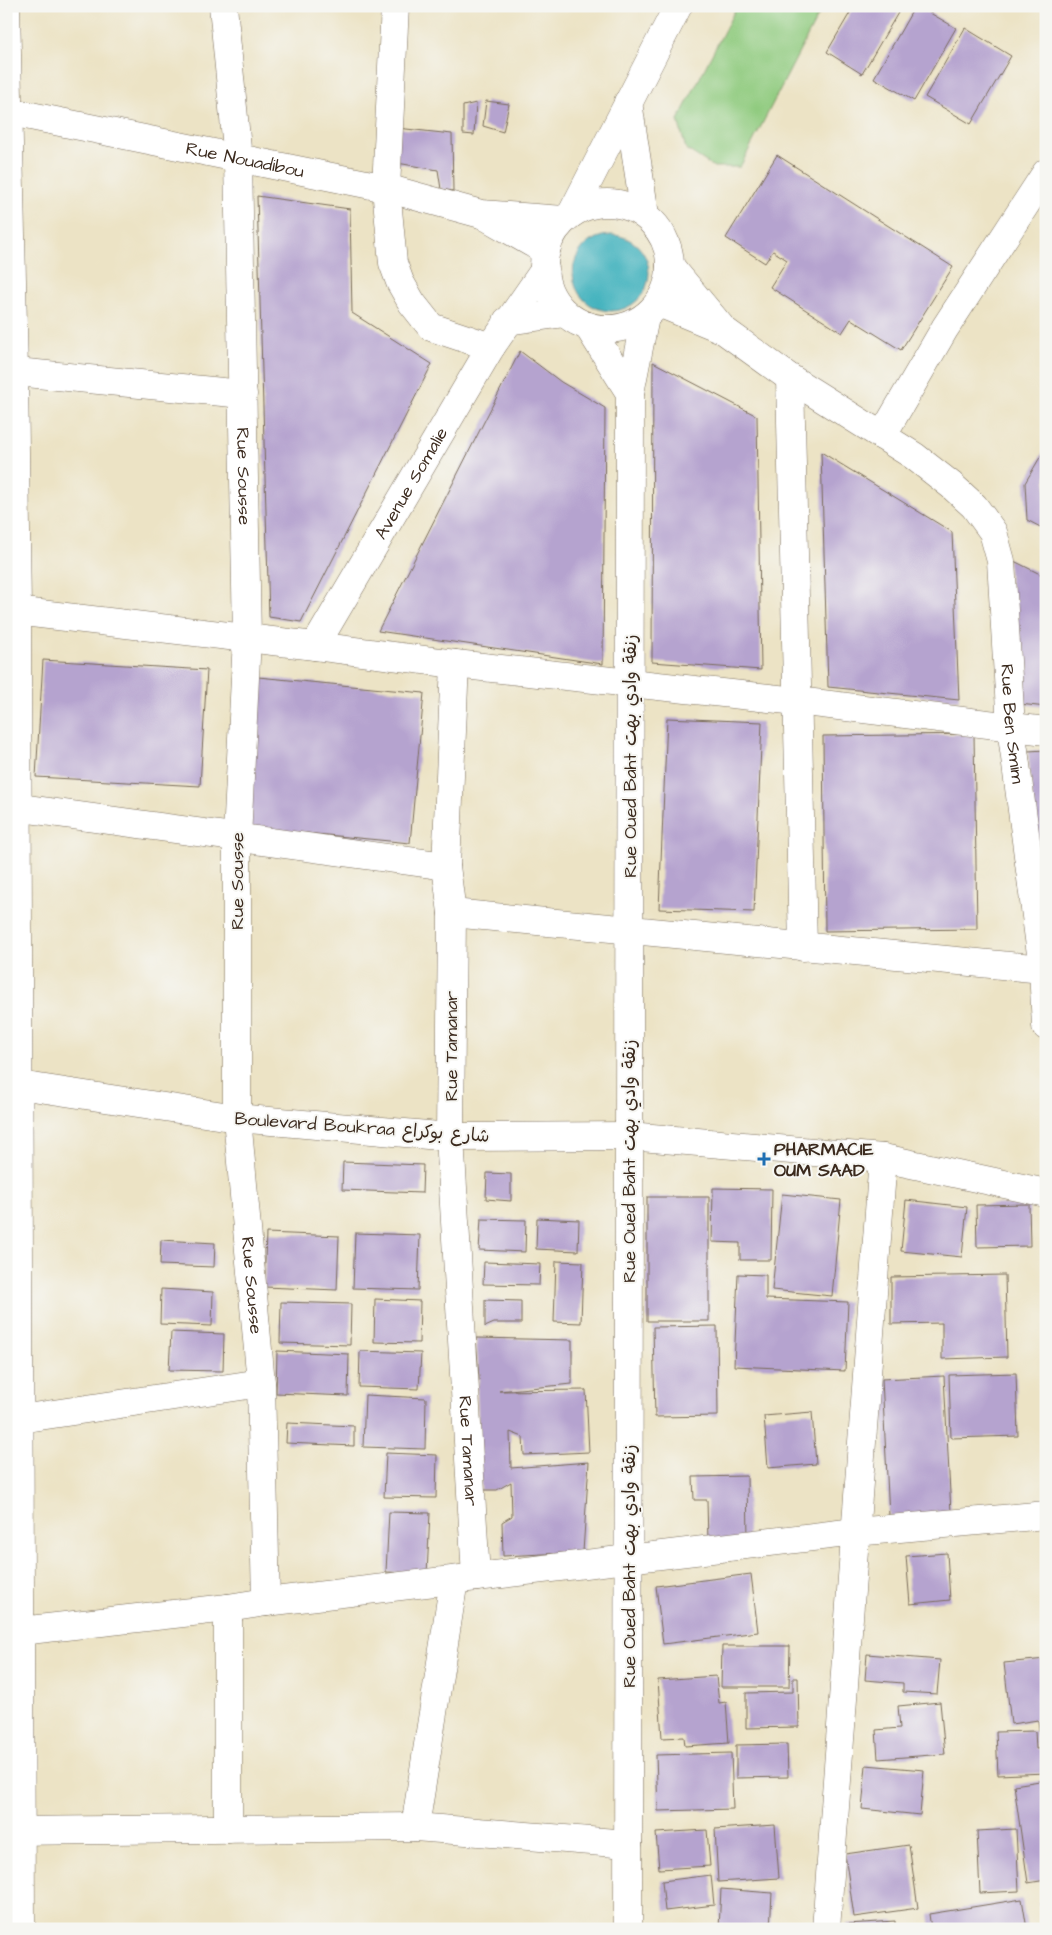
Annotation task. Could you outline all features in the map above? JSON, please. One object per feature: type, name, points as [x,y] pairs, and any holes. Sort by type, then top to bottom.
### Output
[{"type":"street","name":"Rue Sousse","points":[[223,6],[238,159],[248,638],[237,838],[237,1118],[261,1384],[266,1602]]},
{"type":"street","points":[[395,6],[386,188],[394,263],[400,282],[412,303],[431,327],[490,347]]},
{"type":"street","points":[[481,214],[568,217],[590,205],[609,202],[628,206],[645,215],[659,229],[668,246],[670,266],[668,285],[652,310],[627,326],[608,330],[588,326],[576,321],[565,313],[555,300],[548,286],[545,260],[556,230],[568,217],[678,6]]},
{"type":"street","points":[[6,7],[12,611],[14,1831],[21,1929]]},
{"type":"street","points":[[628,102],[645,215]]},
{"type":"street","name":"Rue Nouadibou","points":[[8,111],[386,188],[481,214]]},
{"type":"street","points":[[882,436],[946,328],[1046,173]]},
{"type":"street","points":[[481,214],[545,260]]},
{"type":"street","name":"Avenue Somalie","points":[[315,646],[490,347],[545,260]]},
{"type":"street","points":[[670,266],[722,329]]},
{"type":"street","points":[[652,310],[722,329]]},
{"type":"street","name":"Rue Oued Baht زنقة وادي بهت","points":[[628,1929],[630,393],[652,310]]},
{"type":"street","points":[[507,322],[565,313]]},
{"type":"street","points":[[588,326],[630,393]]},
{"type":"street","name":"Rue Ben Smim","points":[[722,329],[790,378],[914,456],[974,506],[992,532],[1002,561],[1011,727],[1043,969],[1046,1026]]},
{"type":"street","points":[[10,372],[243,394]]},
{"type":"street","points":[[790,378],[803,947]]},
{"type":"street","points":[[12,611],[455,664],[1046,730]]},
{"type":"street","name":"Rue Tamanar","points":[[415,1827],[465,1578],[450,1137],[452,913],[446,866],[455,664]]},
{"type":"street","points":[[12,806],[446,866]]},
{"type":"street","points":[[452,913],[1043,969]]},
{"type":"street","name":"Boulevard Boukraa شارع بوكراع","points":[[12,1084],[237,1118],[450,1137],[629,1136],[883,1158],[1046,1193]]},
{"type":"street","points":[[826,1929],[883,1158]]},
{"type":"street","points":[[13,1419],[261,1384]]},
{"type":"street","points":[[13,1632],[856,1532],[1046,1515]]},
{"type":"street","points":[[228,1608],[228,1829]]},
{"type":"street","points":[[14,1831],[415,1827],[628,1844]]},
{"type":"green space","points":[[737,6],[823,6],[740,167],[714,167],[686,149],[678,120]]},
{"type":"water","points":[[611,235],[625,238],[638,246],[646,259],[649,273],[646,287],[638,300],[625,308],[611,311],[597,308],[584,300],[576,287],[573,273],[576,259],[584,246],[597,238]]},
{"type":"building","points":[[854,6],[902,6],[862,74],[827,52]]},
{"type":"building","points":[[915,6],[956,28],[914,101],[874,78]]},
{"type":"building","points":[[965,28],[1011,56],[971,124],[925,97]]},
{"type":"building","points":[[486,101],[509,104],[503,132],[483,126]]},
{"type":"building","points":[[476,103],[474,135],[463,134],[463,106]]},
{"type":"building","points":[[397,128],[452,134],[453,191],[441,189],[438,170],[397,163]]},
{"type":"building","points":[[777,155],[953,267],[901,350],[851,319],[842,333],[770,287],[787,260],[773,251],[765,263],[726,238]]},
{"type":"building","points":[[257,196],[350,209],[352,313],[432,364],[301,622],[269,617]]},
{"type":"building","points":[[520,351],[561,382],[605,408],[603,664],[378,631]]},
{"type":"building","points":[[653,362],[757,416],[761,670],[652,662]]},
{"type":"building","points":[[1046,447],[1046,530],[1027,520],[1025,483]]},
{"type":"building","points":[[821,452],[952,532],[959,700],[828,687]]},
{"type":"building","points":[[1008,558],[1046,577],[1046,707],[1020,704]]},
{"type":"building","points":[[43,660],[207,670],[200,786],[36,777]]},
{"type":"building","points":[[258,677],[424,693],[410,843],[244,827]]},
{"type":"building","points":[[667,718],[762,722],[754,912],[659,909]]},
{"type":"building","points":[[974,734],[977,929],[825,931],[823,736]]},
{"type":"building","points":[[1046,750],[1046,921],[1044,921],[1028,751]]},
{"type":"building","points":[[343,1162],[423,1165],[422,1193],[342,1190]]},
{"type":"building","points":[[487,1173],[511,1174],[511,1201],[486,1199]]},
{"type":"building","points":[[713,1188],[772,1189],[771,1260],[740,1260],[740,1243],[712,1242]]},
{"type":"building","points":[[782,1194],[841,1200],[832,1296],[772,1290]]},
{"type":"building","points":[[647,1197],[709,1197],[709,1321],[647,1321]]},
{"type":"building","points":[[906,1200],[967,1207],[962,1257],[901,1251]]},
{"type":"building","points":[[1029,1204],[1030,1246],[977,1247],[976,1205]]},
{"type":"building","points":[[537,1218],[579,1220],[578,1251],[536,1249]]},
{"type":"building","points":[[481,1219],[526,1220],[525,1252],[479,1250]]},
{"type":"building","points":[[266,1233],[339,1236],[337,1290],[264,1287]]},
{"type":"building","points":[[355,1233],[420,1235],[418,1290],[353,1288]]},
{"type":"building","points":[[161,1240],[215,1243],[214,1267],[160,1265]]},
{"type":"building","points":[[556,1261],[583,1262],[581,1323],[554,1322]]},
{"type":"building","points":[[484,1262],[540,1264],[539,1285],[483,1284]]},
{"type":"building","points":[[738,1274],[766,1275],[766,1299],[848,1302],[845,1371],[734,1366]]},
{"type":"building","points":[[1005,1275],[1007,1357],[942,1359],[942,1323],[891,1324],[891,1277]]},
{"type":"building","points":[[161,1289],[213,1292],[212,1326],[160,1324]]},
{"type":"building","points":[[375,1299],[420,1301],[419,1343],[374,1342]]},
{"type":"building","points":[[485,1300],[521,1301],[521,1323],[494,1323],[485,1327]]},
{"type":"building","points":[[281,1302],[351,1304],[350,1345],[280,1343]]},
{"type":"building","points":[[717,1326],[718,1416],[655,1417],[653,1327]]},
{"type":"building","points":[[171,1332],[224,1334],[223,1371],[169,1370]]},
{"type":"building","points":[[476,1338],[572,1340],[572,1384],[499,1391],[586,1390],[589,1452],[524,1455],[523,1437],[510,1432],[511,1468],[589,1462],[583,1552],[503,1556],[502,1522],[512,1516],[511,1482],[497,1490],[481,1490],[477,1392],[479,1379]]},
{"type":"building","points":[[277,1351],[349,1354],[348,1396],[276,1393]]},
{"type":"building","points":[[360,1351],[421,1353],[419,1389],[359,1387]]},
{"type":"building","points":[[1016,1373],[1018,1436],[951,1438],[949,1375]]},
{"type":"building","points":[[944,1376],[951,1513],[889,1516],[882,1379]]},
{"type":"building","points":[[365,1395],[426,1398],[425,1449],[363,1447]]},
{"type":"building","points":[[812,1412],[816,1464],[768,1468],[764,1416]]},
{"type":"building","points":[[287,1423],[354,1426],[354,1446],[286,1443]]},
{"type":"building","points":[[386,1453],[437,1455],[436,1498],[384,1497]]},
{"type":"building","points":[[747,1476],[748,1541],[708,1542],[707,1500],[694,1500],[693,1477]]},
{"type":"building","points":[[389,1512],[430,1513],[427,1574],[386,1572]]},
{"type":"building","points":[[947,1553],[950,1600],[910,1604],[906,1556]]},
{"type":"building","points":[[751,1574],[758,1632],[663,1644],[656,1586]]},
{"type":"building","points":[[722,1646],[790,1646],[789,1687],[721,1687]]},
{"type":"building","points":[[867,1654],[940,1660],[937,1694],[903,1692],[903,1683],[865,1680]]},
{"type":"building","points":[[1046,1659],[1046,1738],[1040,1739],[1038,1720],[1011,1724],[1004,1663]]},
{"type":"building","points":[[716,1676],[719,1703],[726,1702],[729,1743],[685,1746],[684,1737],[662,1738],[658,1680]]},
{"type":"building","points":[[793,1678],[798,1678],[799,1727],[746,1728],[746,1693],[793,1692]]},
{"type":"building","points":[[940,1702],[945,1754],[878,1759],[876,1730],[900,1728],[898,1706]]},
{"type":"building","points":[[1035,1731],[1036,1749],[1046,1748],[1046,1773],[998,1775],[996,1732]]},
{"type":"building","points":[[787,1744],[788,1777],[736,1778],[736,1745]]},
{"type":"building","points":[[731,1753],[733,1809],[658,1811],[656,1755]]},
{"type":"building","points":[[866,1765],[924,1770],[920,1815],[862,1809]]},
{"type":"building","points":[[1046,1780],[1046,1880],[1028,1883],[1014,1785]]},
{"type":"building","points":[[775,1825],[779,1878],[718,1882],[715,1829]]},
{"type":"building","points":[[1016,1829],[1019,1891],[980,1893],[977,1831]]},
{"type":"building","points":[[707,1830],[710,1866],[659,1869],[656,1833]]},
{"type":"building","points":[[909,1845],[918,1908],[854,1917],[845,1854]]},
{"type":"building","points":[[711,1875],[714,1905],[665,1911],[662,1881]]},
{"type":"building","points":[[721,1889],[772,1893],[770,1929],[719,1929]]},
{"type":"building","points":[[1022,1899],[1027,1929],[931,1929],[929,1914]]},
{"type":"building","points":[[1046,1902],[1046,1929],[1044,1929],[1041,1903]]},
{"type":"building","points":[[895,1921],[895,1929],[848,1929],[847,1924]]},
{"type":"place","name":"PHARMACIE OUM SAAD","points":[[764,1159]]}]
